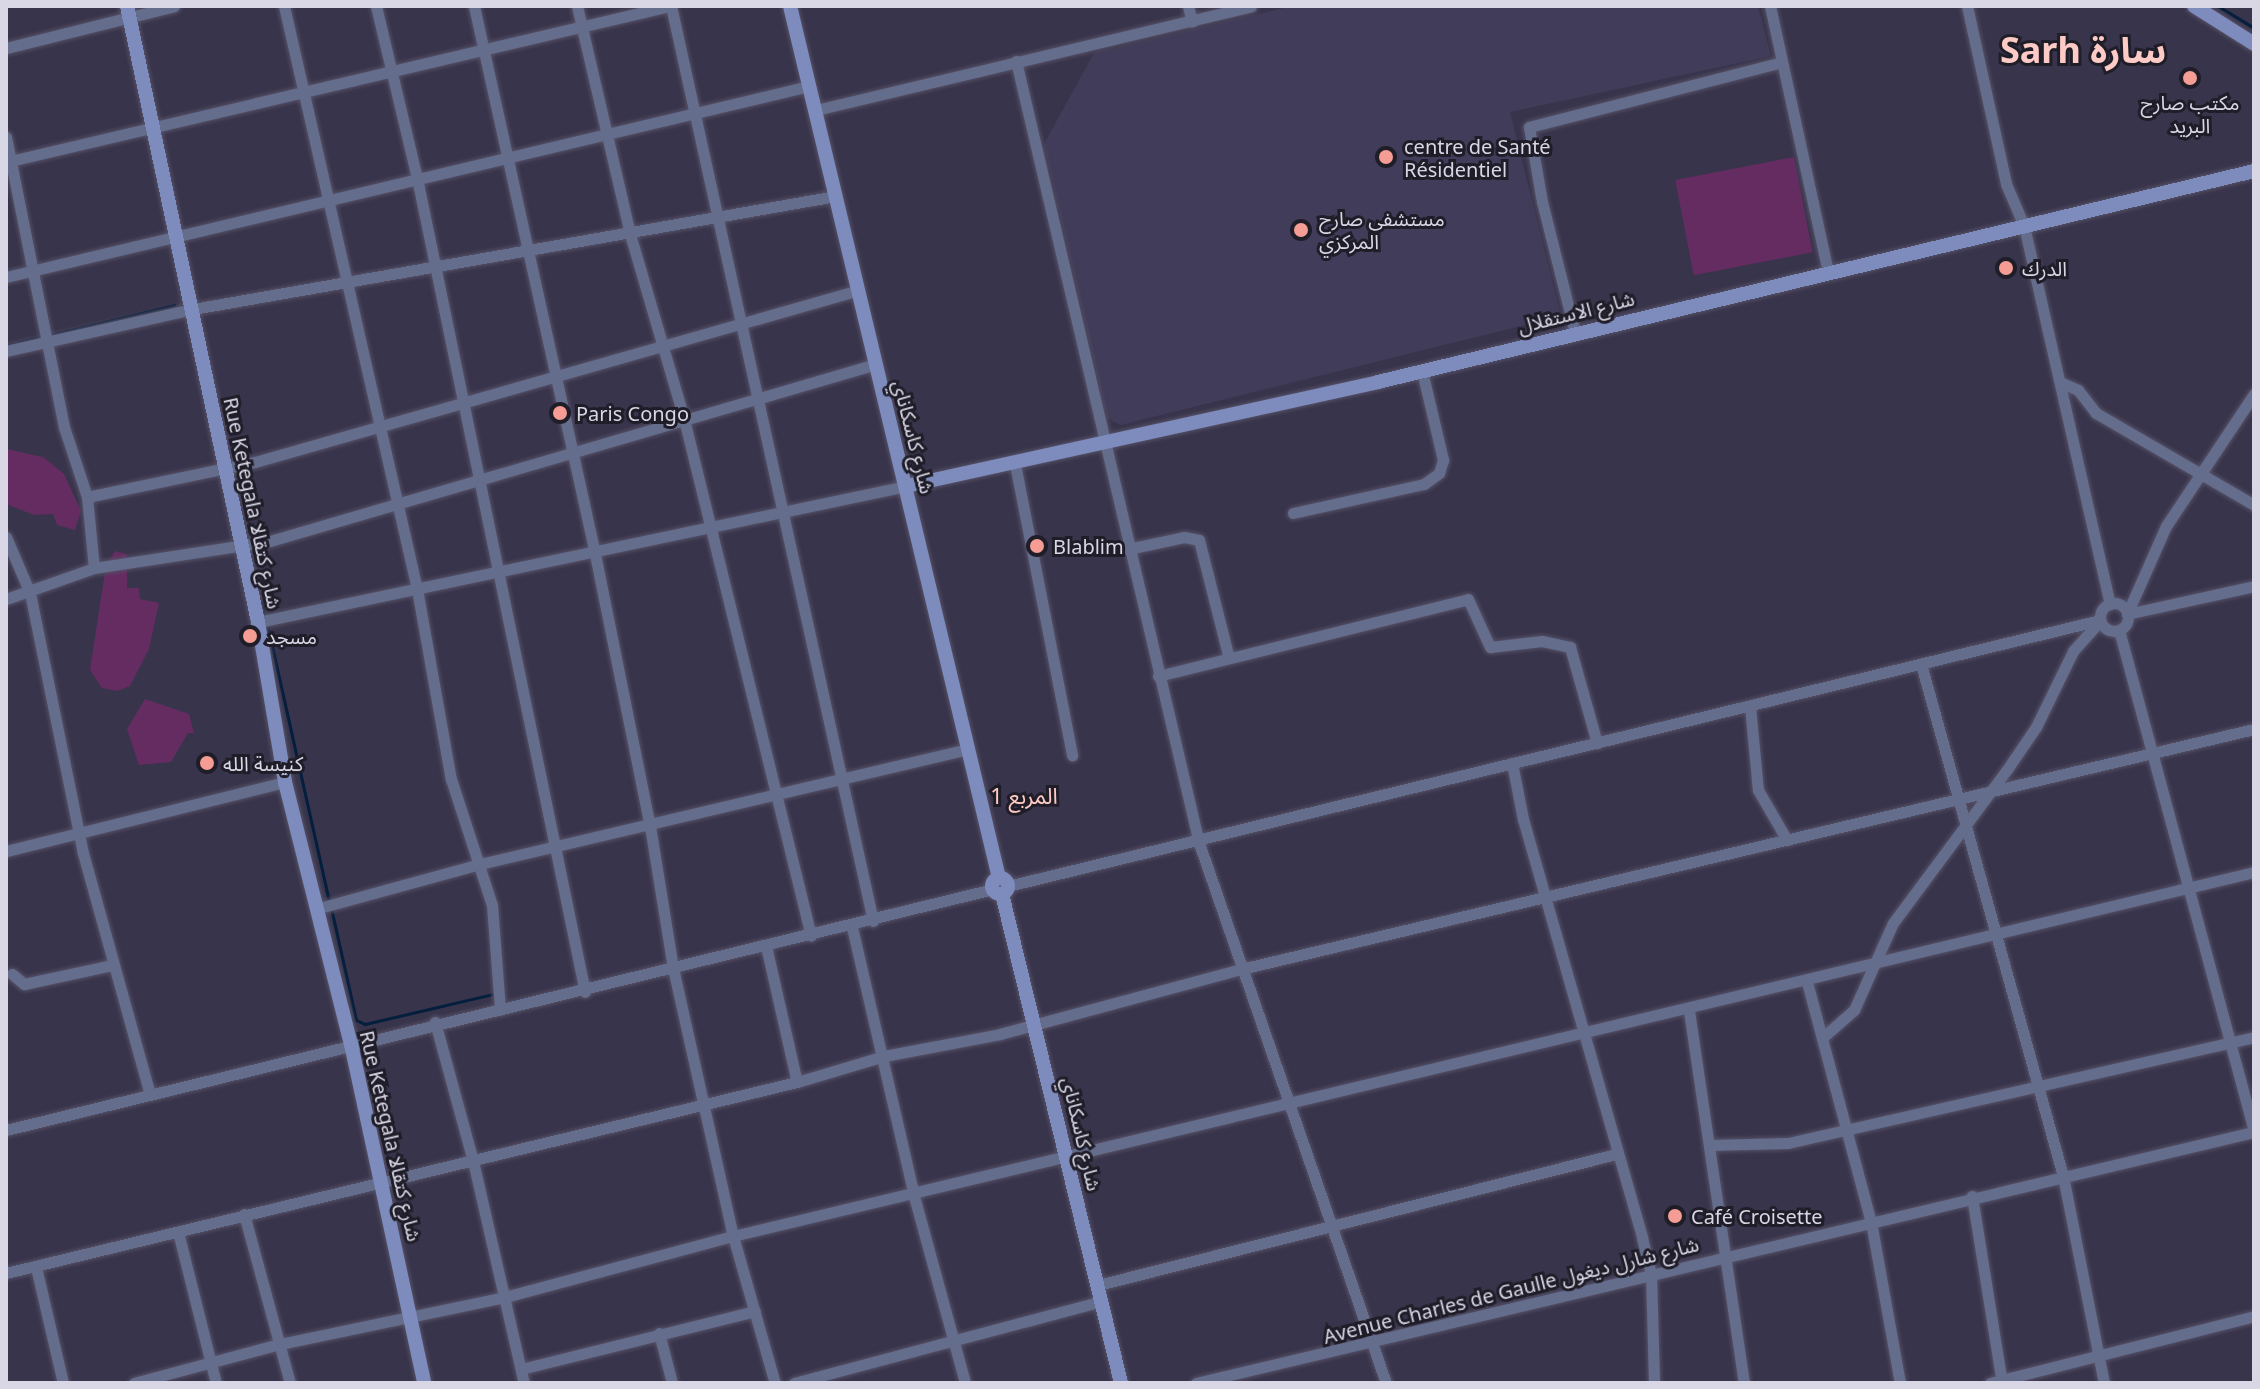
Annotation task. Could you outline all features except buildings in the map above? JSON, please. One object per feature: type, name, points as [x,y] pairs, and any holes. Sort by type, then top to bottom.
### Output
[{"type":"street","points":[[6,48],[128,12],[174,6]]},
{"type":"street","points":[[284,6],[350,283],[377,427],[417,589],[451,779],[480,864],[496,935],[500,1010]]},
{"type":"street","points":[[376,6],[417,178],[460,404],[479,480],[585,992]]},
{"type":"street","points":[[474,6],[594,549],[650,826],[673,968],[702,1103],[733,1236],[775,1383]]},
{"type":"street","points":[[577,6],[630,234],[684,419],[774,796],[811,936]]},
{"type":"street","points":[[9,162],[670,6],[720,217],[757,401],[873,921]]},
{"type":"street","name":"شارع كاسكاناي","points":[[790,6],[1121,1383]]},
{"type":"street","points":[[1188,6],[1192,22]]},
{"type":"street","points":[[816,110],[1251,6]]},
{"type":"street","points":[[1770,6],[1828,271]]},
{"type":"street","points":[[1822,1038],[1854,1010],[1893,923],[1965,830],[2036,727],[2073,651],[2110,604],[2024,226],[2006,184],[1967,6]]},
{"type":"street","points":[[2194,6],[2254,44]]},
{"type":"street","name":"Rue Ketegala شارع كتقالا","points":[[128,12],[178,236],[222,469],[258,622],[285,782],[351,1044],[424,1383]]},
{"type":"street","points":[[1016,61],[1199,843],[1386,1383]]},
{"type":"street","points":[[1575,333],[1529,127],[1782,62]]},
{"type":"street","points":[[6,277],[329,197],[809,86]]},
{"type":"street","points":[[6,137],[9,162],[36,269],[71,454],[87,497],[94,568]]},
{"type":"street","name":"شارع الاستقلال","points":[[906,486],[1105,446],[2254,171]]},
{"type":"street","points":[[6,351],[193,309],[529,253],[836,196]]},
{"type":"street","points":[[87,497],[222,469],[859,290]]},
{"type":"street","points":[[6,599],[94,568],[241,548],[684,419],[757,401],[876,364]]},
{"type":"street","points":[[1293,513],[1424,484],[1439,473],[1443,460],[1422,371]]},
{"type":"street","points":[[2060,382],[2078,390],[2096,413],[2201,470],[2254,505]]},
{"type":"street","points":[[2254,394],[2166,526],[2119,630],[2254,1132]]},
{"type":"street","points":[[1015,464],[1072,755]]},
{"type":"street","points":[[258,622],[498,574],[594,549],[782,509],[906,486]]},
{"type":"street","points":[[6,537],[30,593],[78,833],[149,1091]]},
{"type":"street","points":[[1128,549],[1184,537],[1199,540],[1228,655]]},
{"type":"street","points":[[2127,614],[2254,586]]},
{"type":"street","points":[[1158,676],[1228,655],[1468,599],[1490,647],[1542,641],[1570,647],[1597,743]]},
{"type":"street","points":[[2110,604],[2119,604],[2127,614]]},
{"type":"street","points":[[2100,620],[2107,629],[2119,630]]},
{"type":"street","points":[[6,1130],[149,1091],[435,1022],[585,992],[673,968],[852,927],[1000,887],[1199,843],[1512,763],[2100,620]]},
{"type":"street","points":[[1921,664],[2063,1176],[2104,1383]]},
{"type":"street","points":[[1750,706],[1758,790],[1787,840]]},
{"type":"street","points":[[6,1273],[797,1082],[884,1056],[1035,1024],[1241,969],[1546,901],[1995,787],[2254,729]]},
{"type":"street","points":[[319,908],[480,864],[968,749]]},
{"type":"street","points":[[1512,763],[1546,901],[1588,1034],[1616,1154],[1651,1274],[1654,1383]]},
{"type":"street","points":[[6,851],[285,782]]},
{"type":"street","points":[[134,1383],[212,1365],[280,1344],[505,1297],[733,1236],[914,1196],[1288,1104],[1997,938],[2254,872]]},
{"type":"street","points":[[852,927],[914,1196],[965,1383]]},
{"type":"street","points":[[766,946],[797,1082]]},
{"type":"street","points":[[12,974],[27,983],[113,965]]},
{"type":"street","points":[[1807,982],[1871,1222],[1900,1383]]},
{"type":"street","points":[[1689,1011],[1744,1383]]},
{"type":"street","points":[[435,1022],[473,1161],[524,1383]]},
{"type":"street","points":[[1709,1145],[1770,1146],[1845,1127],[1932,1112],[2038,1084],[2254,1037]]},
{"type":"street","name":"Avenue Charles de Gaulle شارع شارل ديغول","points":[[1196,1383],[1972,1196],[2254,1132]]},
{"type":"street","points":[[1098,1285],[1616,1154]]},
{"type":"street","points":[[1972,1196],[1998,1382],[2254,1316]]},
{"type":"street","points":[[244,1214],[290,1383]]},
{"type":"street","points":[[178,1232],[216,1383]]},
{"type":"street","points":[[36,1267],[63,1383]]},
{"type":"street","points":[[794,1383],[1102,1301]]},
{"type":"street","points":[[521,1369],[755,1311]]},
{"type":"street","points":[[659,1333],[672,1383]]},
{"type":"shaded area","name":"مستشفى صارح المركزي","points":[[1292,6],[1758,6],[1771,56],[1510,112],[1561,316],[1121,425],[1107,418],[1044,144],[1094,53]]},
{"type":"shaded area","points":[[1794,157],[1813,252],[1694,275],[1675,180]]},
{"type":"shaded area","points":[[6,449],[43,457],[64,474],[81,511],[75,530],[57,525],[53,514],[34,515],[6,504]]},
{"type":"shaded area","points":[[115,551],[127,554],[127,588],[139,588],[140,599],[159,603],[149,649],[130,686],[117,691],[102,688],[90,670],[106,565]]},
{"type":"shaded area","points":[[145,699],[189,714],[194,733],[188,733],[171,762],[139,765],[127,729]]},
{"type":"waterway","points":[[2218,6],[2254,28]]},
{"type":"waterway","points":[[50,335],[174,305]]},
{"type":"waterway","points":[[8,345],[43,336]]},
{"type":"waterway","points":[[261,602],[265,618]]},
{"type":"waterway","points":[[267,624],[329,901]]},
{"type":"waterway","points":[[331,908],[356,1020],[365,1024],[493,994]]},
{"type":"place","name":"مكتب صارح البريد","points":[[2190,78]]},
{"type":"place","name":"centre de Santé Résidentiel","points":[[1386,157]]},
{"type":"place","name":"مستشفى صارح المركزي","points":[[1301,230]]},
{"type":"place","name":"الدرك","points":[[2006,268]]},
{"type":"place","name":"Paris Congo","points":[[560,413]]},
{"type":"place","name":"Blablim","points":[[1037,546]]},
{"type":"place","name":"مسجد","points":[[250,636]]},
{"type":"place","name":"كنيسة الله","points":[[207,763]]},
{"type":"place","name":"Café Croisette","points":[[1675,1216]]},
{"type":"district","name":"Sarh سارة","points":[[2083,50]]},
{"type":"district","name":"المربع 1","points":[[1024,796]]}]
